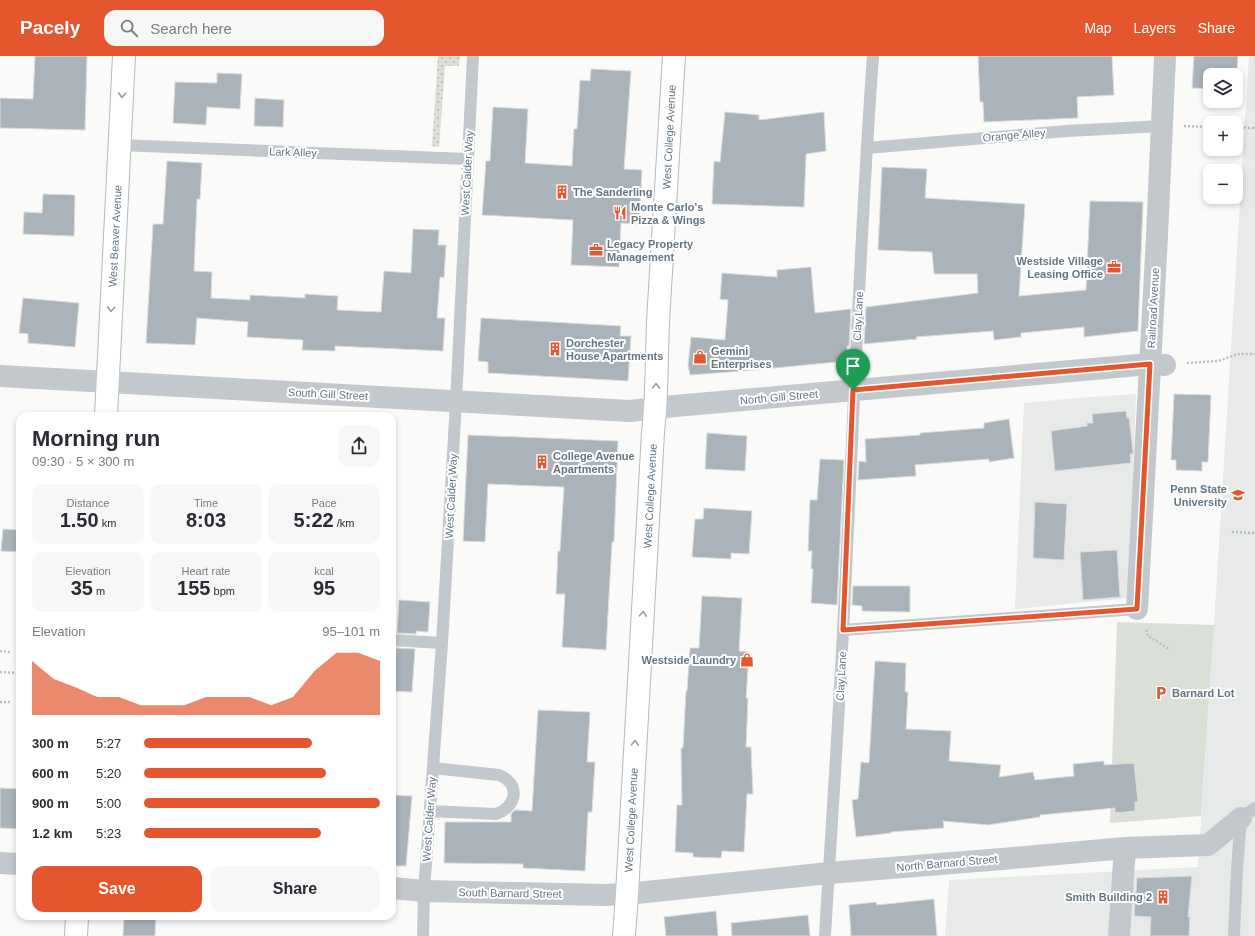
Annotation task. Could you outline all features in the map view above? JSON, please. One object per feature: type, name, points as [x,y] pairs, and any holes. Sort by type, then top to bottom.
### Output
[{"type":"main road","name":"West Beaver Avenue","points":[[106,412],[124,56]]},
{"type":"main road","name":"West College Avenue","points":[[624,936],[628,894],[653,432],[656,408],[659,306],[674,56]]},
{"type":"main road","points":[[76,936],[78,920]]},
{"type":"street","name":"Railroad Avenue","points":[[1137,609],[1158,364],[1164,56]]},
{"type":"street","name":"North Gill Street","points":[[656,408],[1158,364]]},
{"type":"street","name":"South Gill Street","points":[[0,376],[630,411],[656,408]]},
{"type":"street","name":"North Barnard Street","points":[[628,894],[829,873],[1125,848],[1208,844],[1248,813]]},
{"type":"street","points":[[1119,936],[1125,848]]},
{"type":"street","points":[[0,863],[16,864]]},
{"type":"street","name":"South Barnard Street","points":[[396,888],[603,895],[628,894]]},
{"type":"lane","name":"West Calder Way","points":[[422,936],[442,643],[456,402],[473,56]]},
{"type":"lane","name":"Clay Lane","points":[[825,936],[843,630],[853,390],[873,56]]},
{"type":"lane","name":"Orange Alley","points":[[867,148],[1068,131],[1162,126]]},
{"type":"lane","name":"Lark Alley","points":[[119,145],[467,159]]},
{"type":"lane","points":[[843,630],[1137,609]]},
{"type":"lane","points":[[396,640],[442,643]]},
{"type":"lane","points":[[430,811],[496,814],[503,812],[509,807],[513,800],[514,791],[512,784],[506,778],[499,775],[433,768]]},
{"type":"lane","points":[[1234,936],[1236,876],[1248,813]]},
{"type":"path","points":[[1243,127],[1255,128]]},
{"type":"path","points":[[1158,364],[1218,361],[1238,354],[1255,354]]},
{"type":"path","points":[[1232,532],[1255,533]]},
{"type":"path","points":[[1137,609],[1148,636],[1169,649]]},
{"type":"path","points":[[0,651],[10,652]]},
{"type":"path","points":[[0,672],[16,673]]},
{"type":"path","points":[[0,702],[10,702]]},
{"type":"shaded area","points":[[438,56],[460,56],[459,66],[445,66],[439,147],[432,146]]},
{"type":"shaded area","name":"Penn State University","points":[[1249,56],[1255,56],[1255,936],[945,936],[949,880],[1198,867],[1240,204],[1243,204],[1243,154]]},
{"type":"shaded area","points":[[1136,394],[1129,598],[1015,609],[1024,403]]},
{"type":"shaded area","name":"Barnard Lot","points":[[1117,622],[1214,625],[1201,816],[1110,823]]},
{"type":"building","points":[[35,56],[87,56],[85,130],[0,128],[0,98],[33,99]]},
{"type":"building","points":[[978,56],[1112,56],[1114,95],[1077,97],[1078,118],[984,122],[983,102],[980,102]]},
{"type":"building","points":[[1194,56],[1238,56],[1237,68],[1203,68],[1203,89],[1192,88]]},
{"type":"building","points":[[591,69],[631,71],[624,169],[642,170],[639,224],[621,223],[619,267],[571,265],[573,220],[482,215],[486,161],[490,161],[493,107],[528,109],[525,163],[572,166],[574,129],[577,129],[580,80],[590,81]]},
{"type":"building","points":[[217,73],[242,74],[240,109],[207,107],[206,125],[173,123],[175,82],[217,83]]},
{"type":"building","points":[[255,98],[284,100],[283,127],[254,126]]},
{"type":"building","points":[[725,112],[759,115],[759,120],[824,112],[826,151],[806,154],[804,207],[712,204],[714,161],[720,162]]},
{"type":"building","points":[[167,161],[202,163],[200,199],[197,199],[194,271],[212,272],[211,298],[250,300],[250,295],[305,298],[305,294],[338,296],[337,310],[381,312],[384,271],[411,273],[413,229],[439,230],[438,245],[446,245],[444,278],[440,277],[437,318],[445,318],[443,351],[335,346],[335,351],[302,350],[303,340],[247,337],[248,322],[197,318],[195,345],[146,343],[153,224],[163,224]]},
{"type":"building","points":[[882,167],[927,169],[925,198],[1025,204],[1019,296],[1086,290],[1090,201],[1143,202],[1138,331],[1084,337],[1084,327],[1021,333],[1021,337],[994,340],[993,331],[916,337],[917,339],[864,344],[866,307],[978,293],[977,274],[934,274],[932,252],[878,250]]},
{"type":"building","points":[[43,194],[75,195],[74,236],[23,234],[24,212],[42,213]]},
{"type":"building","points":[[811,267],[815,313],[851,309],[847,361],[690,375],[688,365],[691,337],[725,340],[728,300],[720,299],[722,273],[777,277],[777,270]]},
{"type":"building","points":[[23,298],[79,303],[75,347],[28,343],[28,334],[19,333]]},
{"type":"building","name":"Dorchester House Apartments","points":[[481,318],[621,326],[620,336],[631,336],[628,381],[488,373],[488,362],[478,361]]},
{"type":"building","points":[[1174,394],[1211,395],[1208,462],[1202,462],[1202,471],[1176,470],[1176,460],[1171,460]]},
{"type":"building","points":[[1126,411],[1127,418],[1129,418],[1133,451],[1133,454],[1130,454],[1131,463],[1055,471],[1051,431],[1087,426],[1087,423],[1093,423],[1092,414]]},
{"type":"building","points":[[1009,419],[1014,458],[989,462],[989,459],[915,465],[916,476],[858,480],[859,461],[866,462],[865,439],[984,428],[984,423]]},
{"type":"building","points":[[707,433],[747,436],[745,471],[705,469]]},
{"type":"building","points":[[468,435],[618,441],[614,542],[612,542],[606,650],[562,647],[565,594],[556,594],[558,551],[560,551],[564,487],[488,484],[485,542],[463,541]]},
{"type":"building","points":[[820,459],[844,460],[837,605],[811,603],[813,569],[811,569],[812,551],[808,551],[810,500],[817,500]]},
{"type":"building","points":[[1035,502],[1067,504],[1064,560],[1033,558]]},
{"type":"building","points":[[704,508],[752,511],[749,554],[731,553],[731,559],[692,557],[695,519],[703,519]]},
{"type":"building","points":[[3,529],[16,530],[16,552],[1,551]]},
{"type":"building","points":[[1117,550],[1120,597],[1083,600],[1080,552]]},
{"type":"building","points":[[853,586],[910,586],[910,612],[862,611],[862,606],[852,605]]},
{"type":"building","points":[[702,596],[742,598],[739,651],[749,652],[746,698],[748,698],[746,747],[751,747],[753,794],[747,794],[744,852],[722,851],[721,858],[693,857],[693,853],[675,852],[677,805],[682,805],[681,748],[683,748],[690,648],[699,648]]},
{"type":"building","points":[[399,600],[430,602],[428,632],[416,631],[416,634],[397,633]]},
{"type":"building","points":[[396,648],[415,649],[412,692],[396,691]]},
{"type":"building","points":[[875,661],[906,663],[905,692],[908,692],[906,729],[951,731],[949,761],[1001,765],[999,777],[1033,772],[1035,780],[1074,776],[1073,764],[1104,761],[1104,765],[1134,763],[1138,802],[1135,802],[1135,811],[1115,813],[1115,808],[1040,815],[1040,817],[988,825],[943,821],[944,828],[891,832],[856,837],[852,800],[858,799],[861,762],[869,763]]},
{"type":"building","points":[[538,710],[590,712],[587,762],[595,762],[592,812],[588,812],[585,871],[523,868],[523,864],[444,863],[445,822],[511,822],[511,814],[515,810],[532,811]]},
{"type":"building","points":[[0,788],[16,789],[16,829],[0,828]]},
{"type":"building","points":[[396,795],[412,796],[406,866],[396,866]]},
{"type":"building","name":"Smith Building 2","points":[[1192,876],[1188,917],[1190,917],[1189,936],[1150,936],[1151,917],[1134,916],[1137,878]]},
{"type":"building","points":[[934,899],[937,936],[851,936],[849,905],[876,902],[877,905]]},
{"type":"building","points":[[716,911],[718,936],[666,936],[664,917]]},
{"type":"building","points":[[808,915],[810,936],[732,936],[731,923]]},
{"type":"building","points":[[124,920],[156,920],[155,936],[123,936]]},
{"type":"place","name":"The Sanderling","points":[[562,192]]},
{"type":"place","name":"Monte Carlo's Pizza & Wings","points":[[620,213]]},
{"type":"place","name":"Legacy Property Management","points":[[596,250]]},
{"type":"place","name":"Westside Village Leasing Office","points":[[1114,267]]},
{"type":"place","name":"Dorchester House Apartments","points":[[555,349]]},
{"type":"place","name":"Gemini Enterprises","points":[[700,357]]},
{"type":"place","name":"College Avenue Apartments","points":[[542,462]]},
{"type":"place","name":"Penn State University","points":[[1238,495]]},
{"type":"place","name":"Westside Laundry","points":[[747,660]]},
{"type":"place","name":"Barnard Lot","points":[[1161,693]]},
{"type":"place","name":"Smith Building 2","points":[[1163,897]]},
{"type":"route","points":[[1150,364],[1137,609],[843,630],[853,390],[1150,364]]}]
